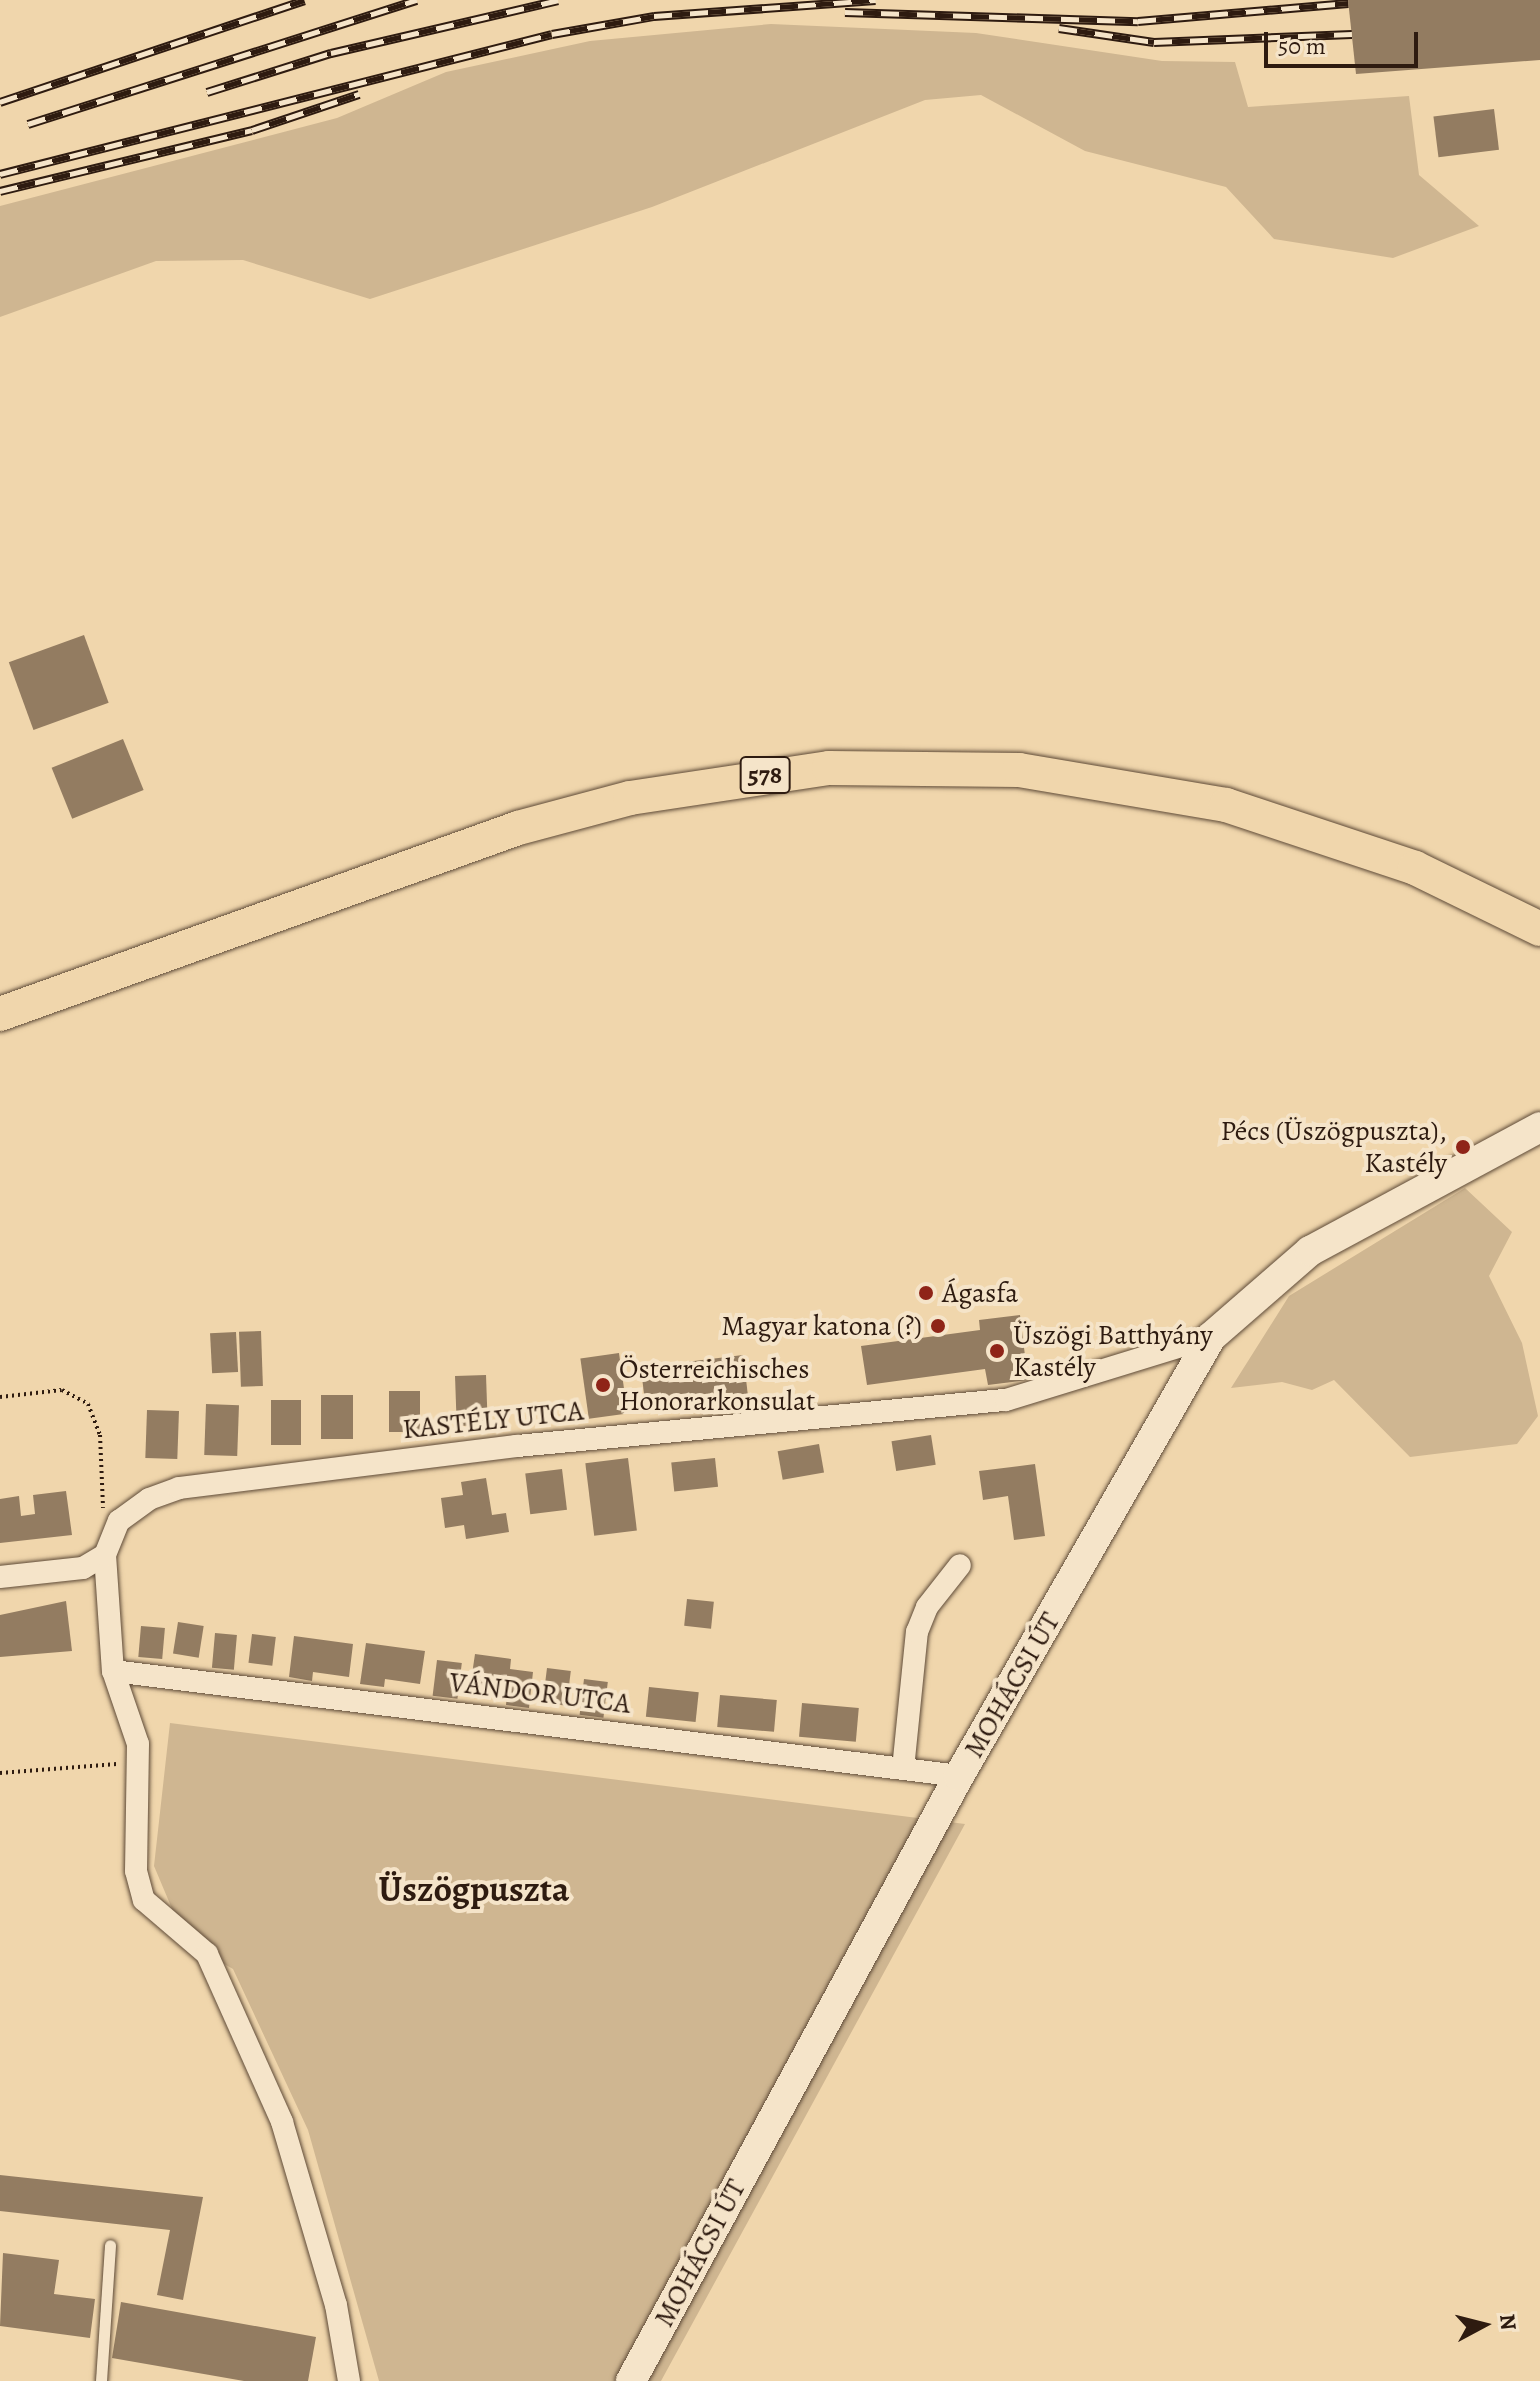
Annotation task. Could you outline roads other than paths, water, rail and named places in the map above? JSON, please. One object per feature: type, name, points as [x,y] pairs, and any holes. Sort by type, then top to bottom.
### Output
[{"type":"main road","name":"578","points":[[0,1014],[518,828],[645,795],[829,768],[1019,770],[1226,805],[1415,868],[1540,929]]},
{"type":"main road","name":"MOHÁCSI ÚT","points":[[631,2381],[959,1776],[1211,1337],[1310,1251],[1540,1127]]},
{"type":"street","name":"KASTÉLY UTCA","points":[[105,1555],[119,1521],[149,1499],[179,1488],[517,1446],[1006,1400],[1211,1337]]},
{"type":"street","points":[[0,1577],[83,1568],[105,1555],[113,1671],[139,1762],[136,1871],[144,1900],[207,1954],[282,2122],[336,2305],[349,2381]]},
{"type":"street","points":[[903,1769],[917,1632],[927,1607],[960,1565]]},
{"type":"street","name":"VÁNDOR UTCA","points":[[113,1671],[959,1776]]},
{"type":"lane","points":[[101,2381],[110,2245]]},
{"type":"railway","points":[[0,102],[304,0]]},
{"type":"railway","points":[[28,124],[417,0]]},
{"type":"railway","points":[[207,92],[331,53],[558,0]]},
{"type":"railway","points":[[0,174],[552,34],[654,16],[875,0]]},
{"type":"railway","points":[[845,12],[1138,21],[1348,3]]},
{"type":"railway","points":[[1059,28],[1154,42],[1352,34]]},
{"type":"railway","points":[[0,191],[252,130],[359,94]]},
{"type":"place","name":"Pécs (Üszögpuszta), Kastély","points":[[1463,1147]]},
{"type":"place","name":"Ágasfa","points":[[926,1293]]},
{"type":"place","name":"Magyar katona (?)","points":[[938,1326]]},
{"type":"place","name":"Üszögi Batthyány Kastély","points":[[997,1351]]},
{"type":"place","name":"Österreichisches Honorarkonsulat","points":[[603,1385]]},
{"type":"district","name":"Üszögpuszta","points":[[474,1889]]}]
